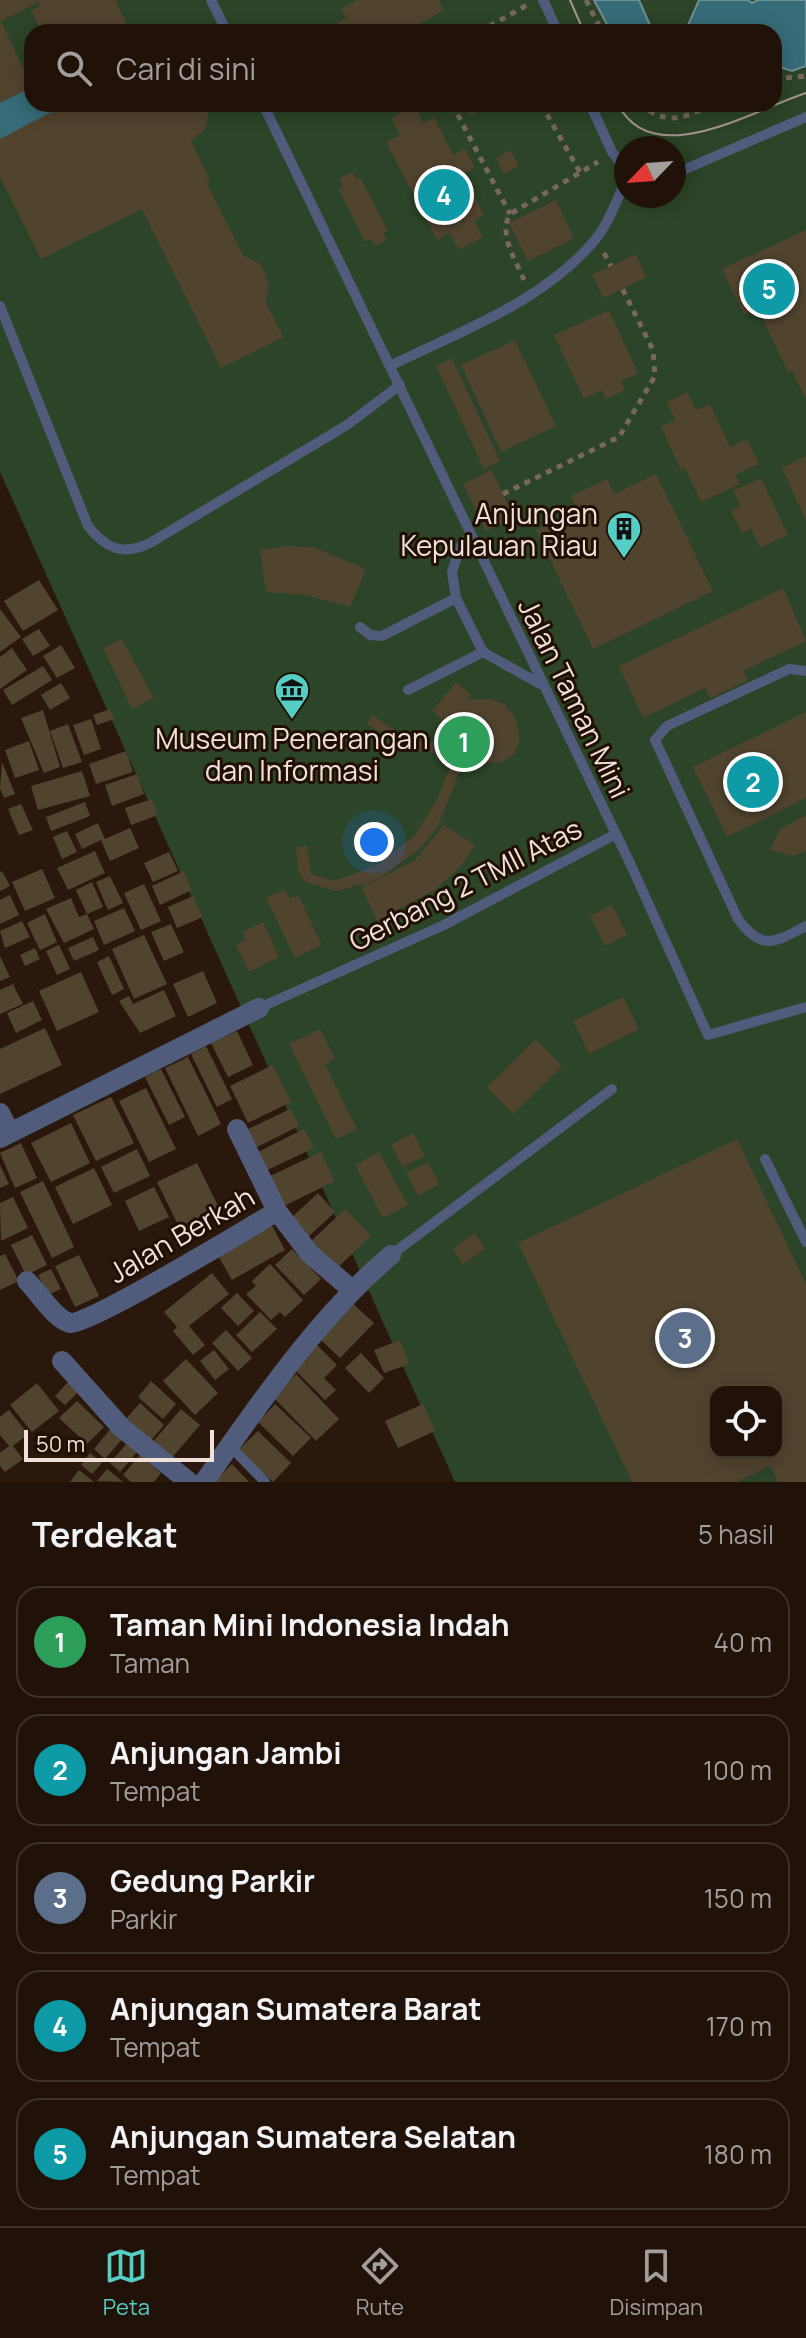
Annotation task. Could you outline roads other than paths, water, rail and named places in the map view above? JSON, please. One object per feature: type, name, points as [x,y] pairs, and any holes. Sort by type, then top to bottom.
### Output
[{"type":"street","points":[[0,1113],[5,1136],[259,1008]]},
{"type":"street","points":[[237,1129],[277,1211]]},
{"type":"street","name":"Jalan Berkah","points":[[27,1281],[63,1320],[77,1323],[126,1299],[277,1211],[310,1254],[351,1289]]},
{"type":"street","points":[[204,1482],[351,1289],[391,1255]]},
{"type":"street","points":[[62,1361],[122,1428],[189,1482]]},
{"type":"lane","points":[[211,0],[223,24]]},
{"type":"lane","points":[[540,0],[554,24]]},
{"type":"lane","name":"Jalan Taman Mini","points":[[267,112],[541,685],[616,834],[708,1035],[806,1007]]},
{"type":"lane","points":[[594,112],[614,155]]},
{"type":"lane","points":[[686,169],[806,117]]},
{"type":"lane","points":[[390,366],[531,296],[573,263],[597,238],[614,204]]},
{"type":"lane","points":[[0,306],[88,526],[100,541],[114,549],[134,551],[150,543],[347,425],[400,385]]},
{"type":"lane","points":[[471,535],[460,547],[452,572],[456,598],[483,652],[541,685]]},
{"type":"lane","points":[[360,627],[370,635],[382,636],[456,598]]},
{"type":"lane","points":[[408,690],[483,652]]},
{"type":"lane","points":[[806,671],[789,669],[667,726],[655,740],[738,919],[748,933],[765,942],[775,942],[806,926]]},
{"type":"lane","name":"Gerbang 2 TMII Atas","points":[[259,1008],[337,976],[444,925],[616,834]]},
{"type":"lane","points":[[391,1255],[612,1089]]},
{"type":"lane","points":[[765,1159],[806,1242]]},
{"type":"lane","points":[[230,1446],[265,1482]]},
{"type":"water","points":[[594,0],[639,0],[650,24],[607,24]]},
{"type":"water","points":[[699,0],[748,0],[752,3],[758,0],[806,0],[806,66],[792,71],[782,68],[782,24],[688,24]]},
{"type":"waterway","points":[[0,128],[32,112]]},
{"type":"tram line","points":[[570,0],[580,24]]},
{"type":"tram line","points":[[782,103],[806,93]]},
{"type":"tram line","points":[[624,112],[634,124],[655,134],[679,135],[734,122],[759,112]]},
{"type":"place","name":"Anjungan Sumatera Barat","points":[[444,195]]},
{"type":"place","name":"Anjungan Sumatera Selatan","points":[[769,289]]},
{"type":"place","name":"Anjungan Kepulauan Riau","points":[[624,560]]},
{"type":"place","name":"Museum Penerangan dan Informasi","points":[[292,721]]},
{"type":"place","name":"Taman Mini Indonesia Indah","points":[[464,742]]},
{"type":"place","name":"Anjungan Jambi","points":[[753,782]]},
{"type":"place","name":"Gedung Parkir","points":[[685,1338]]}]
